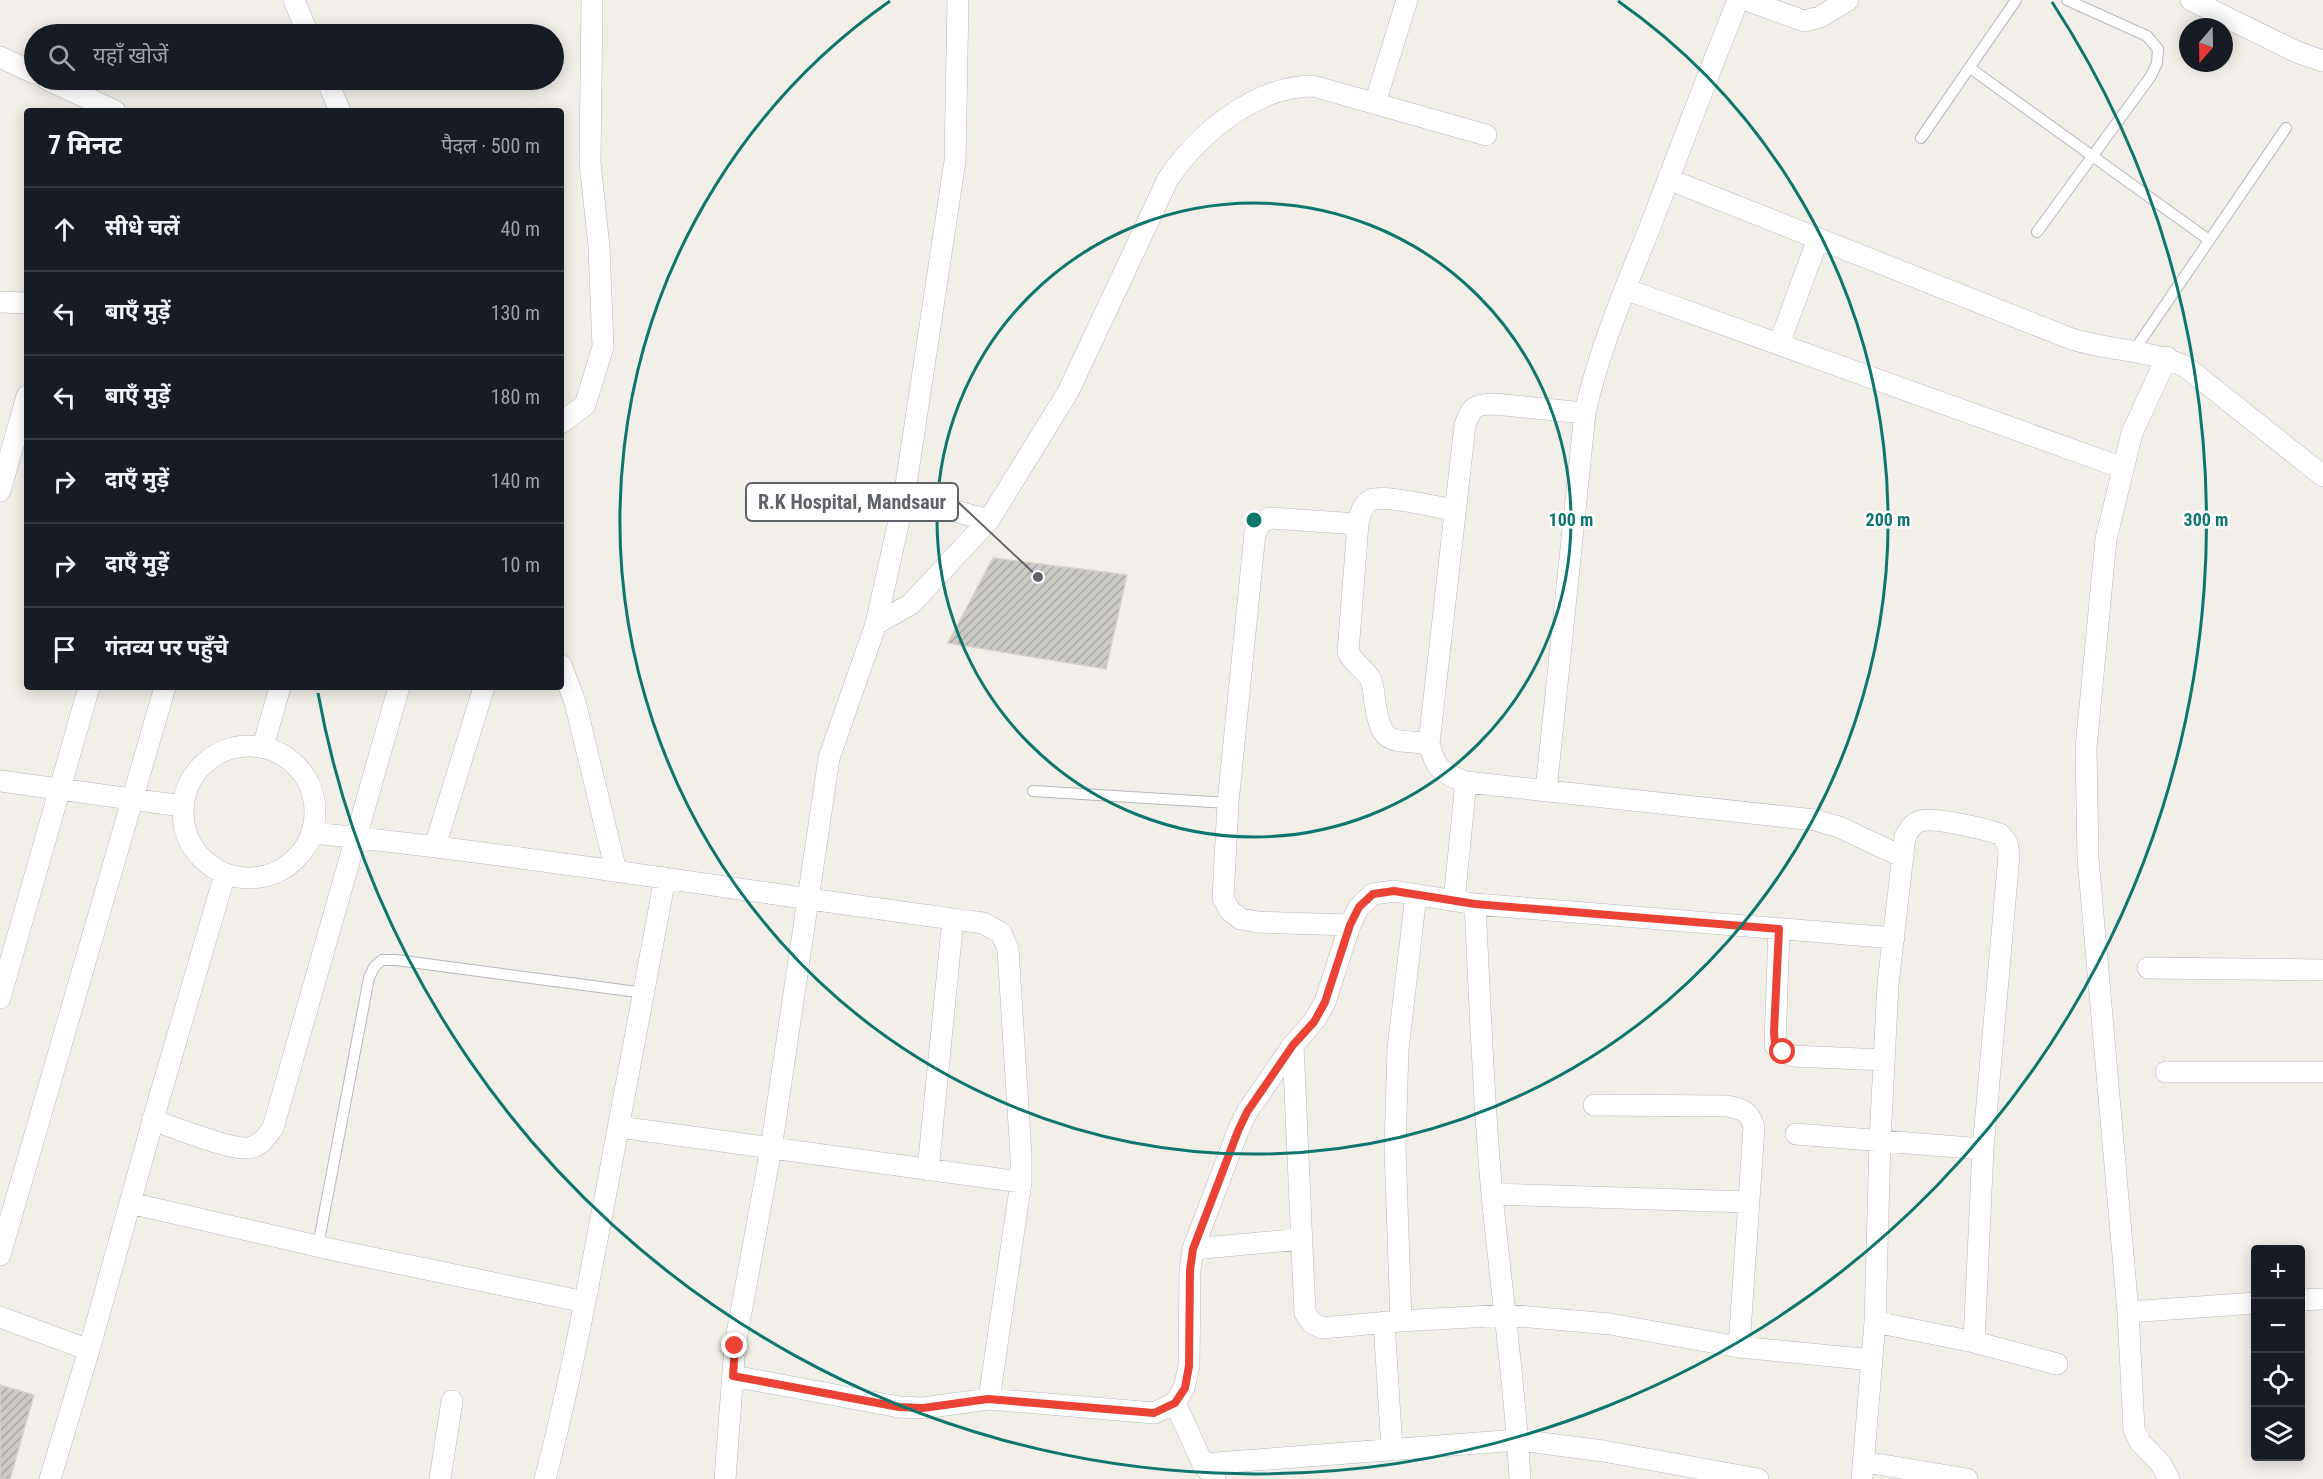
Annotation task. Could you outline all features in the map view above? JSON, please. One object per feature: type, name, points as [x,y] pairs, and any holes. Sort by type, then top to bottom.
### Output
[{"type":"street","points":[[294,0],[304,24]]},
{"type":"street","points":[[564,421],[585,405],[603,347],[598,247],[590,162],[592,0]]},
{"type":"street","points":[[725,1479],[735,1346],[771,1149],[829,758],[876,624],[904,498],[955,161],[958,0]]},
{"type":"street","points":[[1375,103],[1407,0]]},
{"type":"street","points":[[1546,791],[1589,392],[1625,289],[1738,0]]},
{"type":"street","points":[[1746,0],[1804,21],[1820,18],[1848,0]]},
{"type":"street","points":[[2191,0],[2297,52],[2323,61]]},
{"type":"street","points":[[0,57],[24,68]]},
{"type":"street","points":[[876,624],[911,604],[989,520],[1068,392],[1167,179],[1180,161],[1230,115],[1252,101],[1292,86],[1313,86],[1486,135]]},
{"type":"street","points":[[70,90],[109,108]]},
{"type":"street","points":[[331,90],[339,108]]},
{"type":"street","points":[[1668,179],[2069,338],[2089,345],[2167,357],[2186,367],[2323,476]]},
{"type":"street","points":[[1779,344],[1818,238]]},
{"type":"street","points":[[1625,289],[2123,468]]},
{"type":"street","points":[[0,302],[24,303]]},
{"type":"street","points":[[2167,357],[2132,433],[2103,560],[2086,773],[2088,858],[2128,1312],[2134,1429],[2140,1442],[2162,1464],[2169,1479]]},
{"type":"street","points":[[1585,413],[1494,404],[1480,404],[1470,411],[1465,424],[1429,743],[1433,761],[1445,774],[1466,782],[1815,820],[1839,827],[1903,857]]},
{"type":"street","points":[[0,491],[24,407]]},
{"type":"street","points":[[904,498],[989,520]]},
{"type":"street","points":[[1429,743],[1396,740],[1384,734],[1378,724],[1372,682],[1366,673],[1353,663],[1348,652],[1358,524],[1362,509],[1371,500],[1385,498],[1455,510]]},
{"type":"street","points":[[1350,925],[1258,922],[1241,919],[1230,911],[1223,898],[1228,803],[1255,533],[1261,523],[1269,518],[1358,524]]},
{"type":"street","points":[[564,673],[575,702],[616,872]]},
{"type":"street","points":[[0,998],[88,690]]},
{"type":"street","points":[[0,1255],[164,690]]},
{"type":"street","points":[[263,747],[279,690]]},
{"type":"street","points":[[152,1120],[228,1145],[249,1148],[262,1143],[273,1128],[398,690]]},
{"type":"street","points":[[435,846],[483,690]]},
{"type":"street","points":[[241,746],[263,747],[284,755],[301,770],[312,789],[316,811],[313,833],[303,852],[287,867],[267,876],[246,878],[225,874],[206,862],[192,846],[184,826],[182,806],[189,784],[201,766],[220,753],[241,746]]},
{"type":"street","points":[[0,781],[182,806]]},
{"type":"street","points":[[1454,901],[1466,782]]},
{"type":"street","points":[[1967,1479],[1864,1470],[1875,1322],[1884,1060],[1894,938],[1905,837],[1911,826],[1921,821],[1933,820],[2000,834],[2007,843],[2009,855],[1983,1149],[1974,1342]]},
{"type":"street","points":[[313,833],[435,846],[983,923],[1000,933],[1008,949],[1021,1182],[988,1399]]},
{"type":"street","points":[[50,1479],[225,874]]},
{"type":"street","points":[[545,1479],[564,1407],[585,1302],[645,993],[664,878]]},
{"type":"street","points":[[733,1376],[899,1407],[923,1408],[988,1399],[1154,1413],[1175,1403],[1185,1388],[1189,1366],[1190,1270],[1193,1249],[1238,1131],[1247,1112],[1293,1045],[1314,1022],[1325,1002],[1350,925],[1359,907],[1373,894],[1394,891],[1475,904],[1894,938]]},
{"type":"street","points":[[1392,1449],[1392,1321],[1398,1049],[1416,895]]},
{"type":"street","points":[[1475,904],[1492,1194],[1507,1315],[1520,1479]]},
{"type":"street","points":[[928,1170],[953,919]]},
{"type":"street","points":[[1779,929],[1775,1045],[1783,1052],[1793,1056],[1884,1060]]},
{"type":"street","points":[[2148,968],[2323,970]]},
{"type":"street","points":[[1293,1045],[1305,1313],[1312,1323],[1322,1328],[1392,1321],[1507,1315],[1610,1324],[1739,1347],[1872,1360]]},
{"type":"street","points":[[2166,1072],[2323,1072]]},
{"type":"street","points":[[1594,1106],[1727,1106],[1742,1109],[1750,1115],[1754,1127],[1739,1347]]},
{"type":"street","points":[[619,1127],[1021,1182]]},
{"type":"street","points":[[1796,1134],[1983,1149]]},
{"type":"street","points":[[1492,1194],[1749,1202]]},
{"type":"street","points":[[130,1203],[318,1246],[585,1302]]},
{"type":"street","points":[[1193,1249],[1302,1239]]},
{"type":"street","points":[[2305,1300],[2323,1299]]},
{"type":"street","points":[[2128,1312],[2251,1303]]},
{"type":"street","points":[[0,1317],[89,1350]]},
{"type":"street","points":[[1875,1322],[1974,1342],[2057,1364]]},
{"type":"street","points":[[440,1479],[452,1401]]},
{"type":"street","points":[[1175,1403],[1209,1471],[1392,1449],[1518,1440],[1603,1450],[1758,1479]]},
{"type":"lane","points":[[1921,138],[2016,0]]},
{"type":"lane","points":[[2037,232],[2151,76],[2157,63],[2158,49],[2147,36],[2067,0]]},
{"type":"lane","points":[[1970,68],[2209,240]]},
{"type":"lane","points":[[2133,352],[2286,129]]},
{"type":"lane","points":[[1033,791],[1228,803]]},
{"type":"lane","points":[[318,1246],[369,978],[381,960],[396,960],[645,993]]},
{"type":"building","points":[[993,558],[1127,575],[1106,669],[948,643]]},
{"type":"building","points":[[0,1385],[34,1395],[10,1479],[0,1479]]},
{"type":"place","name":"R.K Hospital, Mandsaur","points":[[1038,577]]},
{"type":"route","points":[[735,1346],[733,1376],[899,1407],[923,1408],[988,1399],[1154,1413],[1175,1403],[1185,1388],[1189,1366],[1190,1270],[1193,1249],[1238,1131],[1247,1112],[1293,1045],[1314,1022],[1325,1002],[1350,925],[1359,907],[1373,894],[1394,891],[1475,904],[1779,929],[1774,1032],[1775,1045],[1783,1052]]}]
